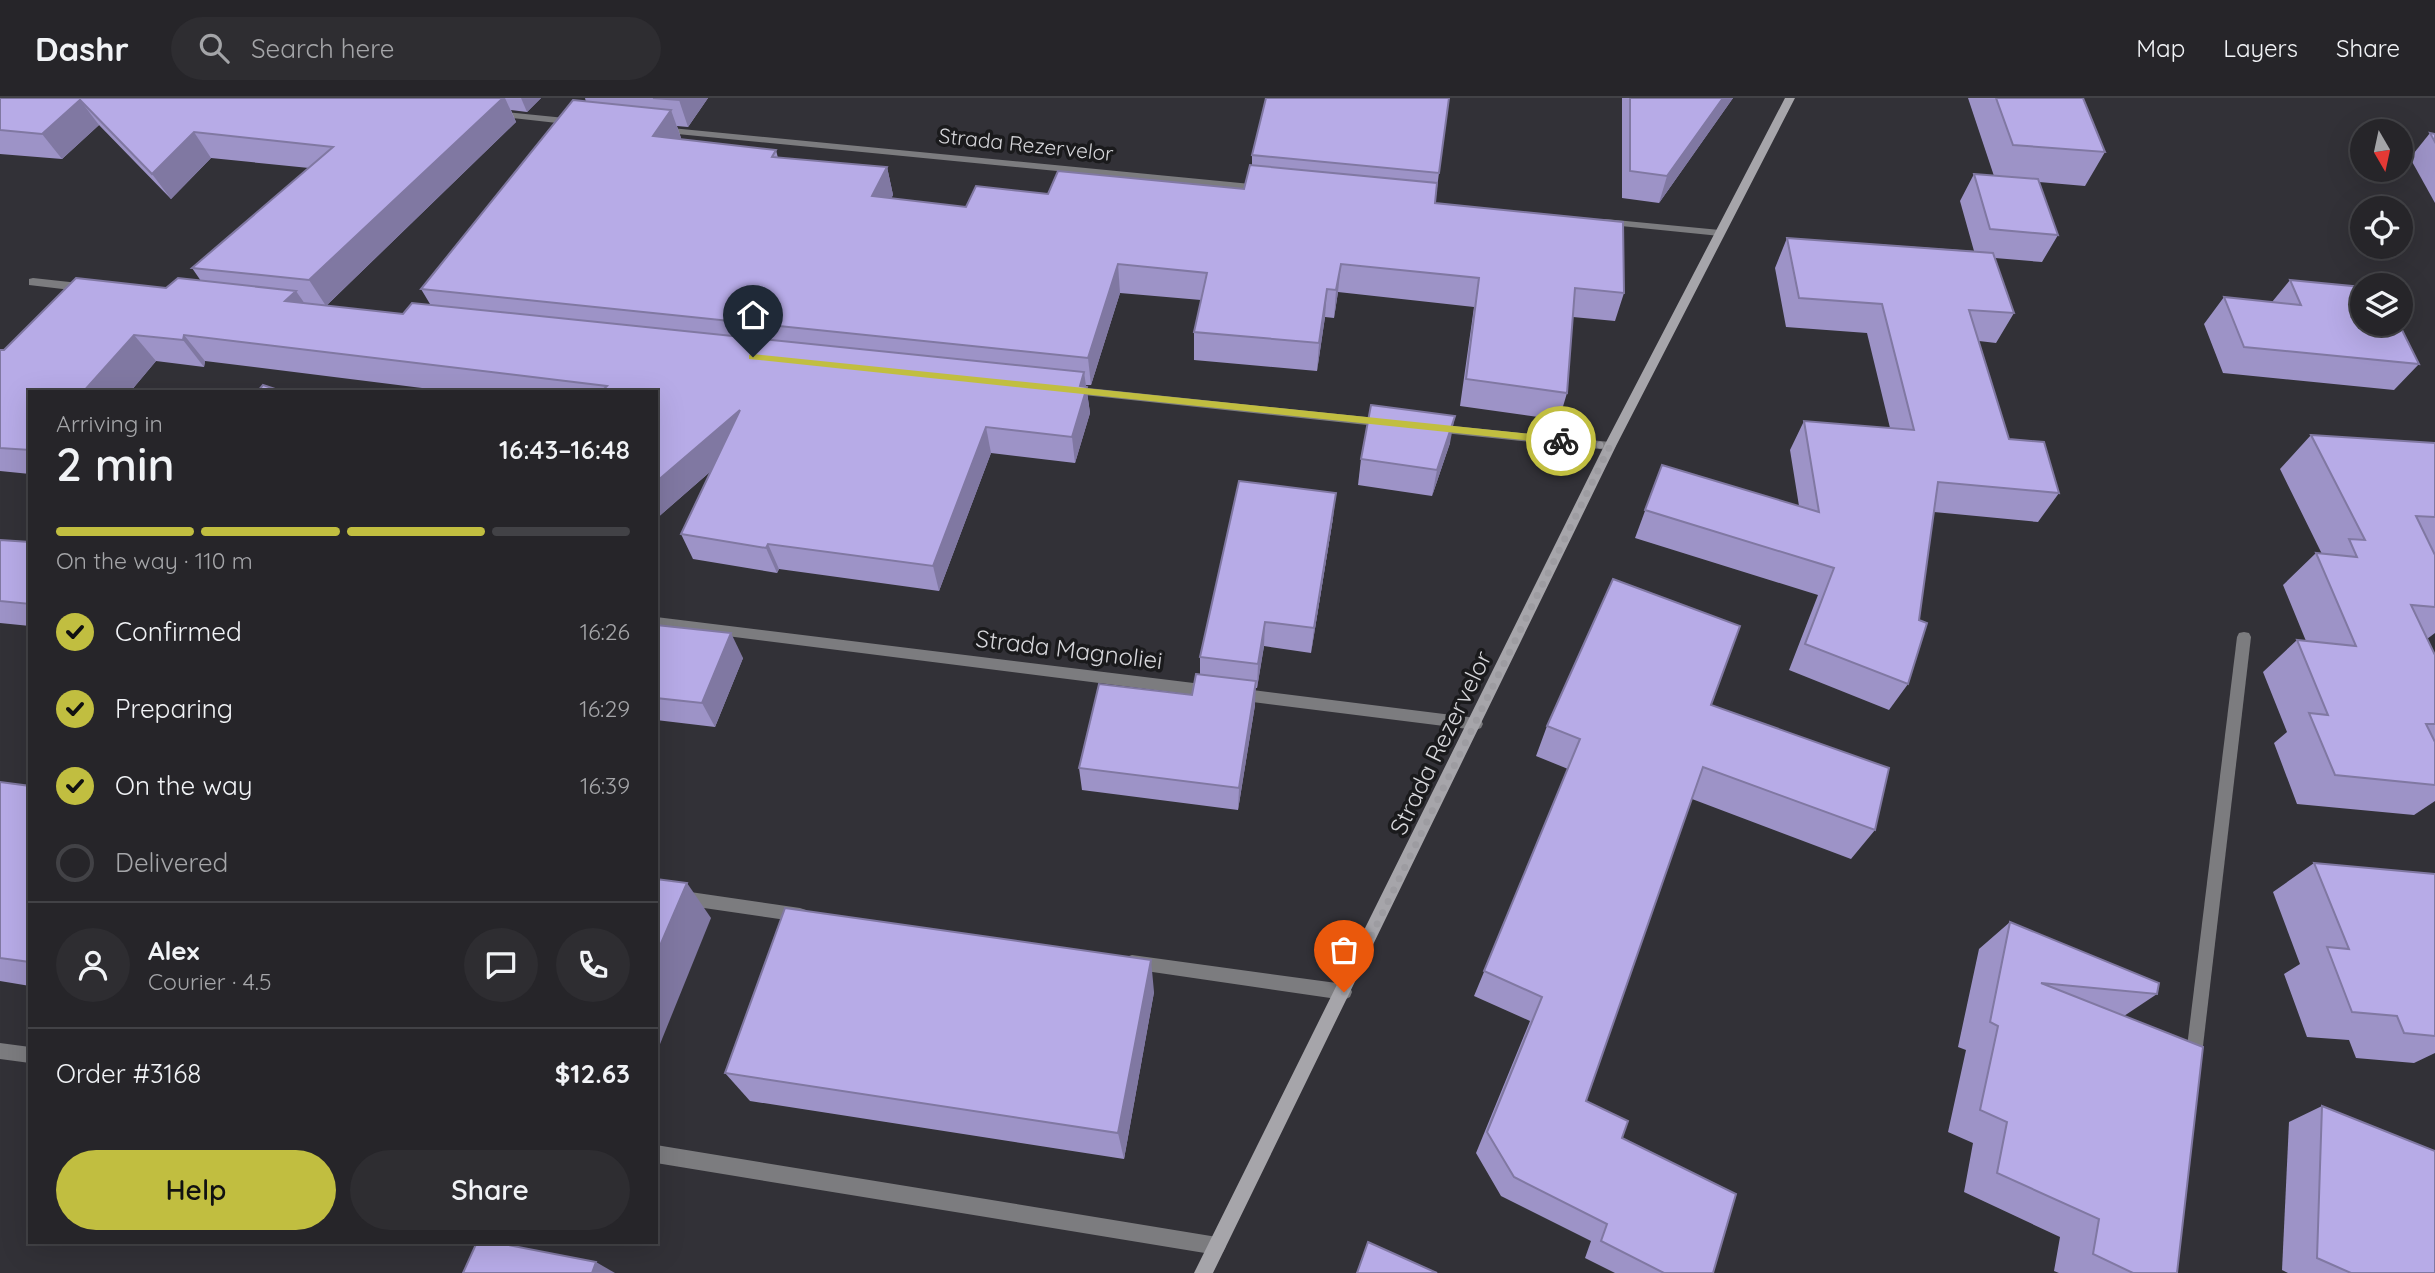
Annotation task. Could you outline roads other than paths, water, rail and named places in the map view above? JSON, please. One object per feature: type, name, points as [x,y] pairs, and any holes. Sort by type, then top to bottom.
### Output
[{"type":"street","name":"Strada Rezervelor","points":[[1203,1273],[1476,724],[1610,446],[1790,98]]},
{"type":"street","points":[[485,113],[594,124]]},
{"type":"street","name":"Strada Rezervelor","points":[[650,129],[1275,190]]},
{"type":"street","points":[[1595,221],[1720,233]]},
{"type":"street","points":[[33,282],[102,289]]},
{"type":"street","points":[[1057,388],[1403,424]]},
{"type":"street","points":[[1417,426],[1610,446]]},
{"type":"street","name":"Strada Magnoliei","points":[[658,622],[1476,724]]},
{"type":"street","points":[[2192,1079],[2244,637]]},
{"type":"street","points":[[658,894],[821,918]]},
{"type":"street","points":[[1110,959],[1344,992]]},
{"type":"street","points":[[0,1051],[28,1055]]},
{"type":"street","points":[[658,1154],[1217,1246]]}]
